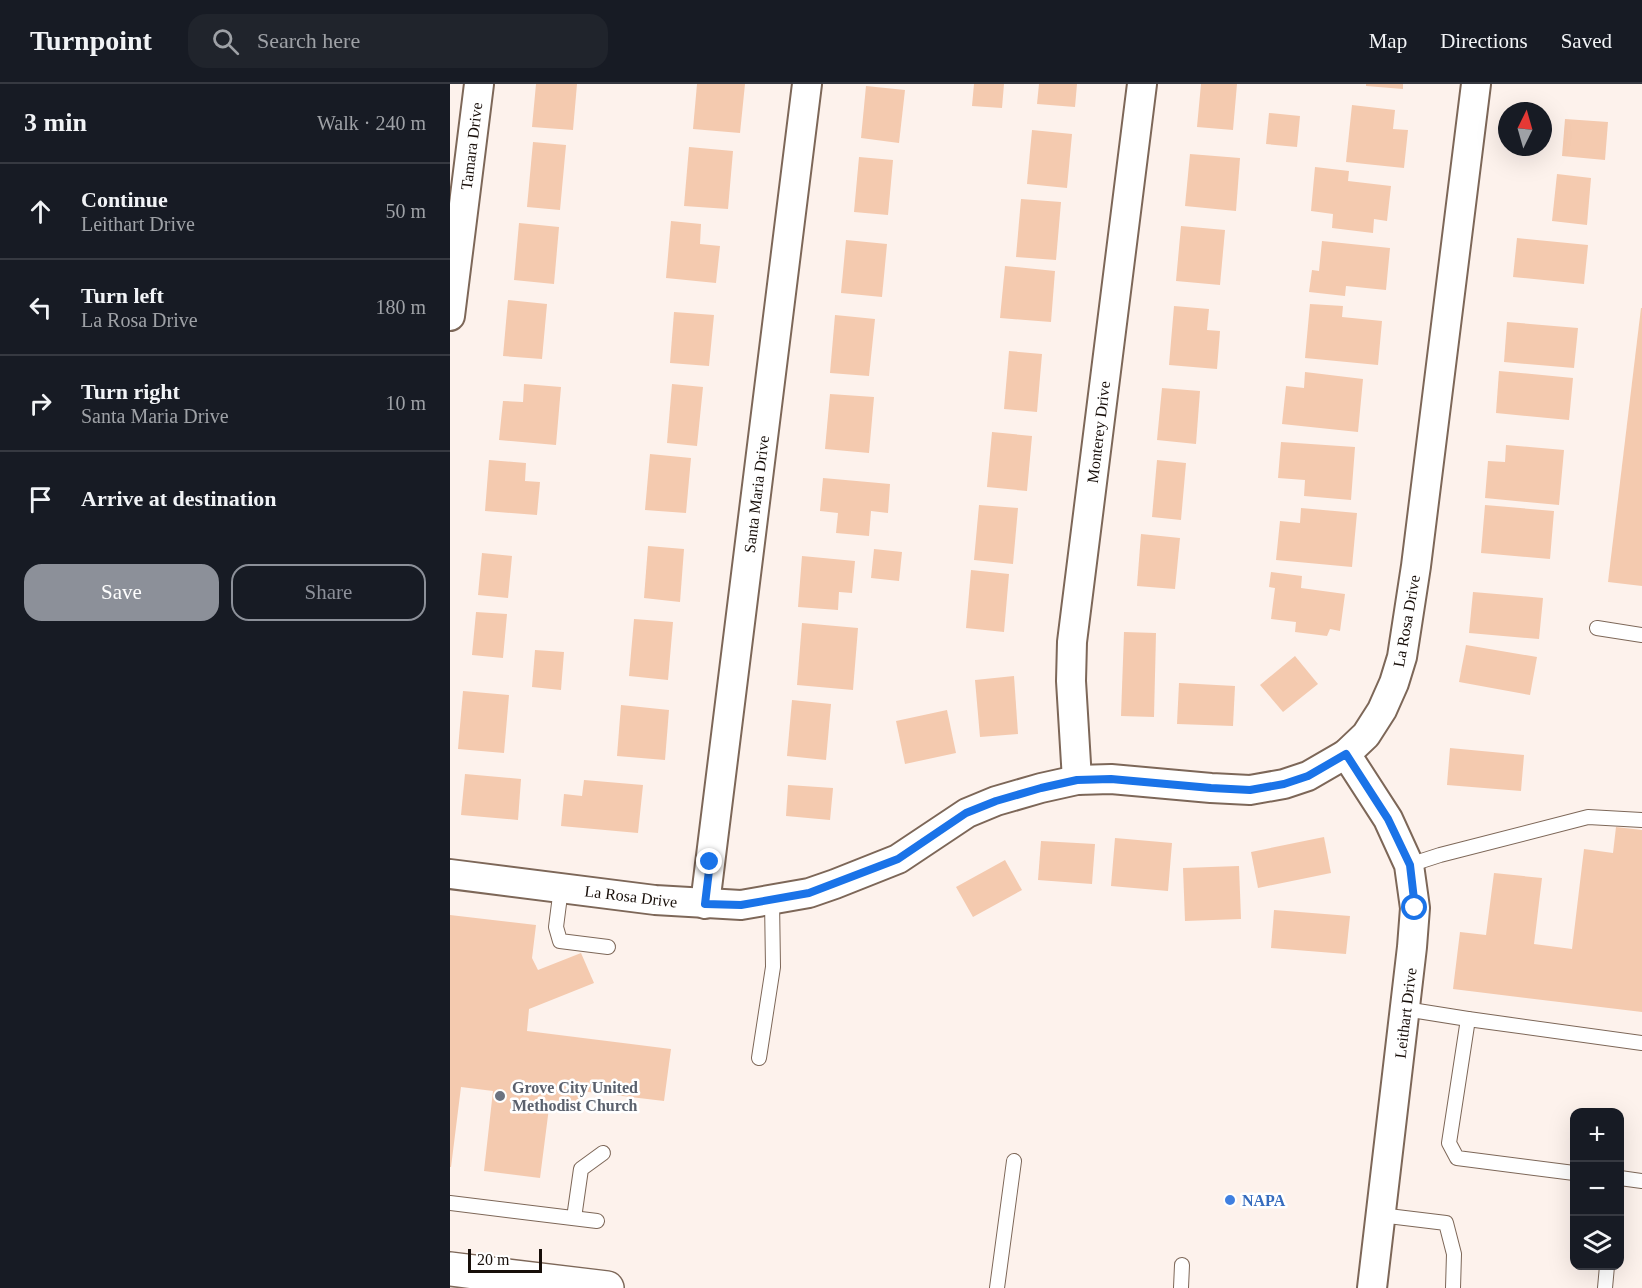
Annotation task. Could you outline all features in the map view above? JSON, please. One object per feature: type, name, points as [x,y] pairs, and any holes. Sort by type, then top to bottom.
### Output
[{"type":"main road","points":[[450,1269],[608,1288]]},
{"type":"street","name":"Tamara Drive","points":[[450,316],[479,84]]},
{"type":"street","name":"Santa Maria Drive","points":[[705,904],[807,84]]},
{"type":"street","name":"Monterey Drive","points":[[1077,780],[1071,681],[1072,642],[1142,84]]},
{"type":"street","name":"La Rosa Drive","points":[[450,874],[656,900],[741,905],[809,893],[898,859],[966,813],[1021,793],[1077,780],[1111,779],[1250,790],[1284,784],[1308,776],[1346,754],[1366,735],[1382,710],[1402,657],[1416,566],[1476,84]]},
{"type":"street","name":"Leithart Drive","points":[[1346,754],[1388,819],[1410,865],[1415,908],[1372,1288]]},
{"type":"lane","points":[[1596,628],[1642,635]]},
{"type":"lane","points":[[1410,865],[1440,855],[1588,817],[1642,820]]},
{"type":"lane","points":[[561,888],[556,927],[560,941],[608,947]]},
{"type":"lane","points":[[759,1058],[773,967],[772,900]]},
{"type":"lane","points":[[1405,1009],[1642,1043]]},
{"type":"lane","points":[[1468,1019],[1449,1143],[1457,1158],[1570,1172]]},
{"type":"lane","points":[[574,1218],[581,1169],[603,1153]]},
{"type":"lane","points":[[997,1288],[1014,1161]]},
{"type":"lane","points":[[1624,1179],[1642,1181]]},
{"type":"lane","points":[[450,1203],[597,1221]]},
{"type":"lane","points":[[1380,1215],[1446,1223],[1454,1254],[1453,1288]]},
{"type":"lane","points":[[1180,1288],[1182,1266]]},
{"type":"lane","points":[[1605,1288],[1607,1270]]},
{"type":"building","points":[[536,84],[577,84],[573,130],[532,127]]},
{"type":"building","points":[[697,84],[745,84],[740,133],[693,129]]},
{"type":"building","points":[[974,84],[1004,84],[1002,108],[972,106]]},
{"type":"building","points":[[1039,84],[1077,84],[1075,107],[1037,104]]},
{"type":"building","points":[[1201,84],[1237,84],[1233,130],[1197,127]]},
{"type":"building","points":[[1366,84],[1403,84],[1403,89],[1366,86]]},
{"type":"building","points":[[866,86],[905,90],[899,143],[861,138]]},
{"type":"building","points":[[1352,105],[1395,110],[1393,129],[1408,130],[1404,168],[1346,162]]},
{"type":"building","points":[[1269,113],[1300,116],[1297,147],[1266,144]]},
{"type":"building","points":[[1565,119],[1608,122],[1605,160],[1562,156]]},
{"type":"building","points":[[1032,130],[1072,134],[1067,188],[1027,184]]},
{"type":"building","points":[[533,142],[566,145],[560,210],[527,207]]},
{"type":"building","points":[[689,147],[733,151],[728,209],[684,206]]},
{"type":"building","points":[[1190,154],[1240,158],[1236,211],[1185,206]]},
{"type":"building","points":[[859,157],[893,160],[888,215],[854,212]]},
{"type":"building","points":[[1315,167],[1349,171],[1348,181],[1391,186],[1387,221],[1374,219],[1373,233],[1332,228],[1333,214],[1311,211]]},
{"type":"building","points":[[1557,174],[1591,178],[1587,225],[1552,221]]},
{"type":"building","points":[[1021,199],[1061,202],[1056,260],[1016,257]]},
{"type":"building","points":[[671,221],[701,224],[700,244],[720,246],[716,283],[666,278]]},
{"type":"building","points":[[519,223],[559,227],[554,284],[514,280]]},
{"type":"building","points":[[1181,226],[1225,230],[1220,285],[1176,281]]},
{"type":"building","points":[[1517,238],[1588,245],[1584,284],[1513,277]]},
{"type":"building","points":[[846,240],[887,244],[882,297],[841,293]]},
{"type":"building","points":[[1322,241],[1390,248],[1386,290],[1346,286],[1345,296],[1309,292],[1312,270],[1319,271]]},
{"type":"building","points":[[1005,266],[1055,271],[1051,322],[1000,318]]},
{"type":"building","points":[[508,300],[547,304],[542,359],[503,356]]},
{"type":"building","points":[[1310,304],[1343,306],[1342,317],[1382,321],[1378,365],[1305,358]]},
{"type":"building","points":[[1174,306],[1209,309],[1207,330],[1220,331],[1217,369],[1169,365]]},
{"type":"building","points":[[1642,308],[1642,586],[1608,582]]},
{"type":"building","points":[[674,312],[714,315],[709,366],[670,363]]},
{"type":"building","points":[[835,315],[875,319],[869,376],[830,373]]},
{"type":"building","points":[[1507,322],[1578,328],[1574,368],[1504,362]]},
{"type":"building","points":[[1009,351],[1042,354],[1037,412],[1004,409]]},
{"type":"building","points":[[1499,371],[1573,378],[1569,420],[1496,413]]},
{"type":"building","points":[[1305,372],[1363,379],[1358,432],[1282,424],[1286,386],[1304,388]]},
{"type":"building","points":[[524,384],[561,387],[556,445],[499,440],[503,401],[523,402]]},
{"type":"building","points":[[672,384],[703,387],[697,446],[667,443]]},
{"type":"building","points":[[1162,388],[1200,391],[1196,444],[1157,440]]},
{"type":"building","points":[[830,394],[874,397],[869,453],[825,449]]},
{"type":"building","points":[[992,432],[1032,436],[1027,491],[987,487]]},
{"type":"building","points":[[1281,442],[1355,447],[1351,500],[1304,496],[1305,480],[1278,478]]},
{"type":"building","points":[[1506,445],[1564,450],[1559,505],[1485,498],[1488,461],[1505,462]]},
{"type":"building","points":[[650,454],[691,458],[686,513],[645,510]]},
{"type":"building","points":[[489,460],[526,463],[525,481],[540,482],[537,515],[485,511]]},
{"type":"building","points":[[1157,460],[1186,463],[1181,520],[1152,517]]},
{"type":"building","points":[[823,478],[890,484],[888,513],[871,511],[869,536],[836,533],[838,513],[820,511]]},
{"type":"building","points":[[979,505],[1018,508],[1013,564],[974,560]]},
{"type":"building","points":[[1485,505],[1554,511],[1550,559],[1481,553]]},
{"type":"building","points":[[1301,508],[1357,513],[1352,567],[1276,560],[1280,521],[1300,523]]},
{"type":"building","points":[[1141,534],[1180,538],[1175,589],[1137,586]]},
{"type":"building","points":[[648,546],[684,549],[680,602],[644,598]]},
{"type":"building","points":[[874,549],[902,552],[899,581],[871,578]]},
{"type":"building","points":[[482,553],[512,556],[508,598],[478,595]]},
{"type":"building","points":[[802,556],[855,561],[852,593],[839,592],[838,610],[798,607]]},
{"type":"building","points":[[971,570],[1009,574],[1004,632],[966,628]]},
{"type":"building","points":[[1271,572],[1302,576],[1301,588],[1345,594],[1340,631],[1330,629],[1327,636],[1295,632],[1296,622],[1271,619],[1275,588],[1269,587]]},
{"type":"building","points":[[1473,592],[1543,598],[1539,639],[1469,633]]},
{"type":"building","points":[[476,612],[507,614],[503,658],[472,655]]},
{"type":"building","points":[[634,619],[673,622],[668,680],[629,676]]},
{"type":"building","points":[[802,623],[858,628],[853,690],[797,685]]},
{"type":"building","points":[[1124,632],[1156,633],[1154,717],[1121,716]]},
{"type":"building","points":[[1466,645],[1537,657],[1530,695],[1459,682]]},
{"type":"building","points":[[535,650],[564,652],[561,690],[532,687]]},
{"type":"building","points":[[1295,656],[1318,684],[1283,712],[1260,685]]},
{"type":"building","points":[[1014,676],[1018,734],[980,737],[975,680]]},
{"type":"building","points":[[1179,683],[1235,686],[1233,726],[1177,724]]},
{"type":"building","points":[[463,691],[509,695],[504,753],[458,749]]},
{"type":"building","points":[[792,700],[831,704],[826,760],[787,756]]},
{"type":"building","points":[[621,705],[669,710],[665,760],[617,756]]},
{"type":"building","points":[[947,710],[956,753],[905,764],[896,721]]},
{"type":"building","points":[[1450,748],[1524,755],[1521,791],[1447,785]]},
{"type":"building","points":[[465,774],[521,779],[518,820],[461,815]]},
{"type":"building","points":[[584,780],[643,785],[638,833],[561,826],[564,794],[582,796]]},
{"type":"building","points":[[788,785],[833,788],[830,820],[786,816]]},
{"type":"building","points":[[1616,827],[1642,830],[1642,1012],[1453,989],[1460,932],[1486,935],[1494,873],[1542,878],[1534,944],[1572,949],[1584,849],[1613,853]]},
{"type":"building","points":[[1324,837],[1331,873],[1258,888],[1251,852]]},
{"type":"building","points":[[1115,838],[1172,843],[1168,891],[1111,886]]},
{"type":"building","points":[[1041,841],[1095,844],[1092,884],[1038,880]]},
{"type":"building","points":[[1005,860],[1022,890],[973,917],[956,887]]},
{"type":"building","points":[[1239,866],[1241,919],[1185,921],[1183,868]]},
{"type":"building","points":[[1274,910],[1350,916],[1346,954],[1271,948]]},
{"type":"building","points":[[450,915],[536,925],[532,958],[538,970],[581,953],[594,983],[529,1009],[527,1031],[671,1049],[664,1101],[580,1091],[579,1103],[550,1100],[540,1178],[484,1171],[493,1091],[461,1087],[450,1167]]},
{"type":"place","name":"Grove City United Methodist Church","points":[[500,1096]]},
{"type":"place","name":"NAPA","points":[[1230,1200]]},
{"type":"route","points":[[710,862],[705,904],[741,905],[772,900],[809,893],[898,859],[966,813],[1021,793],[1077,780],[1097,779],[1250,790],[1284,784],[1308,776],[1346,754],[1388,819],[1410,865],[1415,908]]}]
